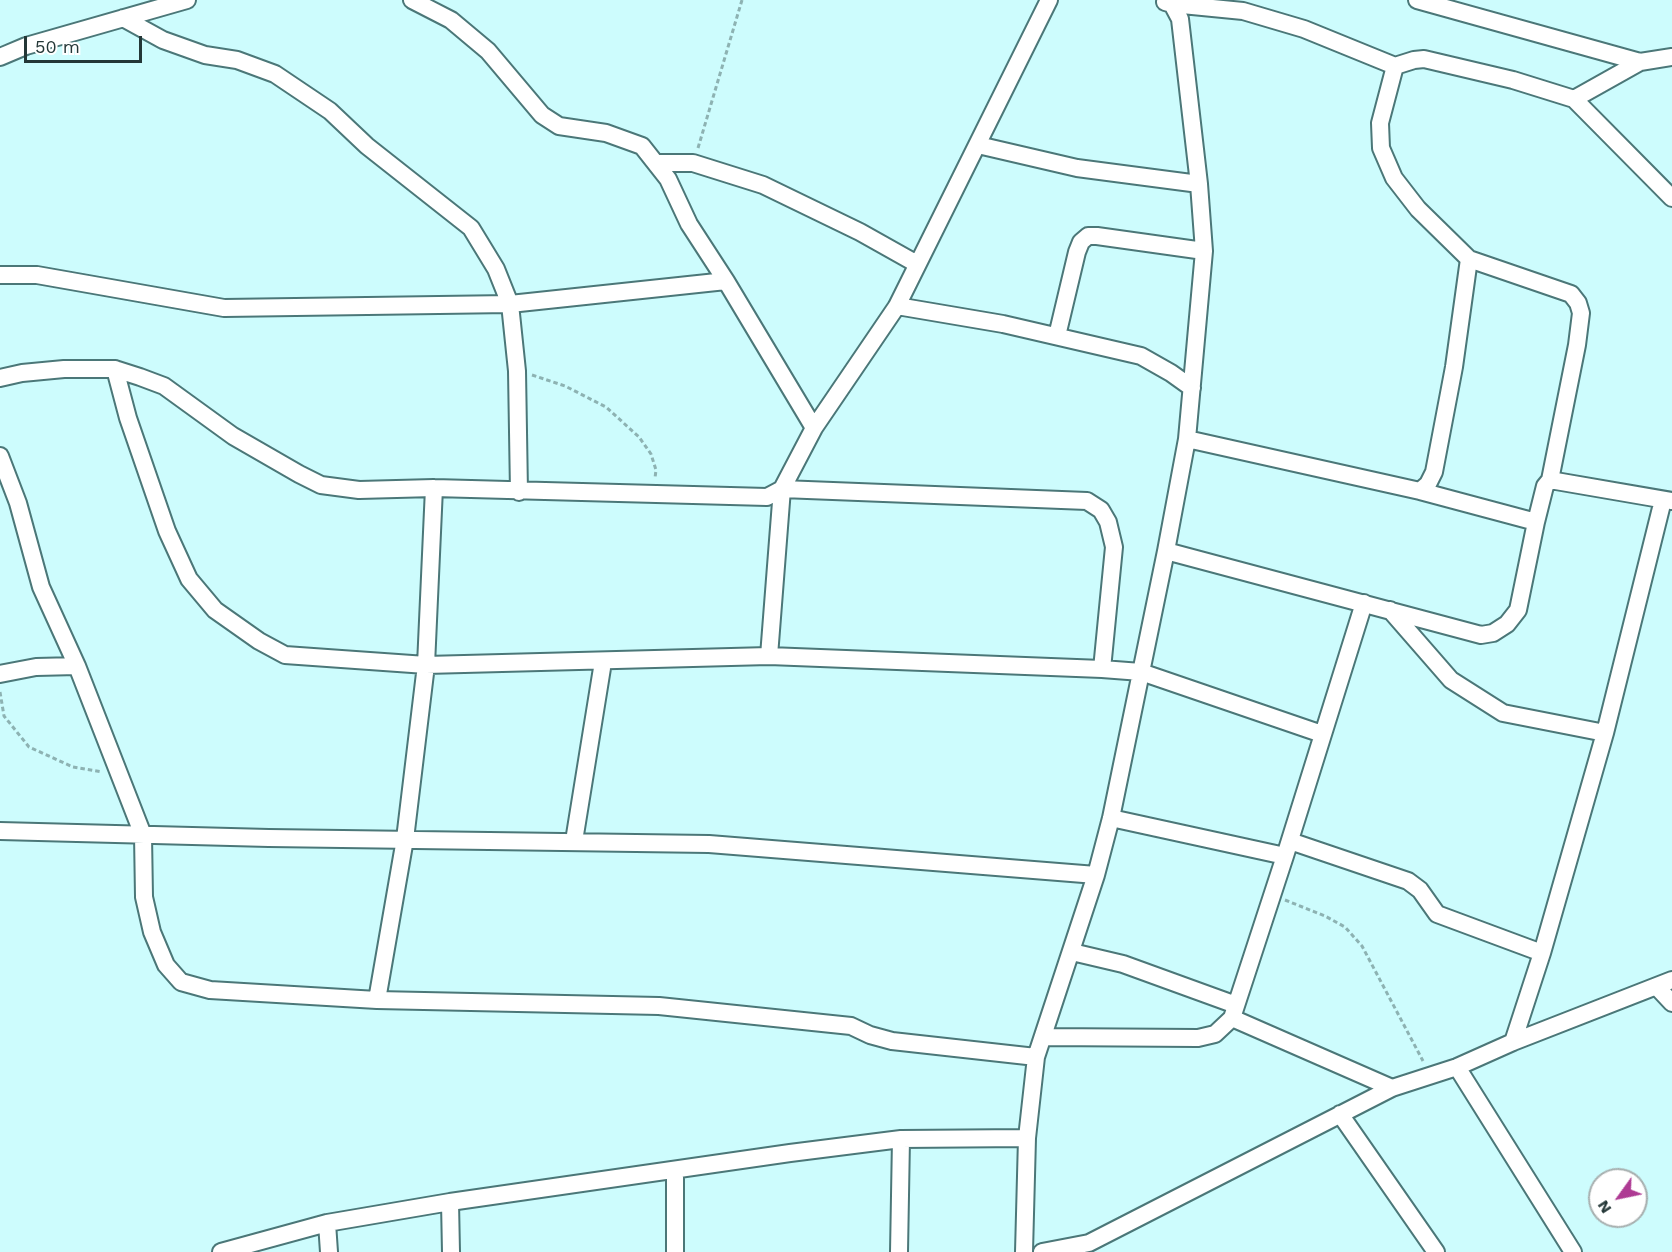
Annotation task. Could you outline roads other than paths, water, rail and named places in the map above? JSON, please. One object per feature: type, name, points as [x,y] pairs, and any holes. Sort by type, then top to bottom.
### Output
[{"type":"street","points":[[0,57],[26,46],[187,0]]},
{"type":"street","points":[[412,0],[451,20],[488,51],[542,115],[560,126],[606,133],[642,146],[668,179],[689,224],[814,428]]},
{"type":"street","points":[[1417,0],[1640,62]]},
{"type":"street","points":[[769,656],[782,489],[814,428],[897,306],[978,145],[1043,2]]},
{"type":"street","points":[[1167,2],[1243,11],[1304,29],[1395,66],[1425,59],[1513,80],[1574,99],[1672,198]]},
{"type":"street","points":[[1024,1252],[1027,1138],[1036,1057],[1072,952],[1111,818],[1187,439],[1204,251],[1199,184],[1180,19],[1167,2]]},
{"type":"street","points":[[123,18],[163,40],[206,55],[237,60],[275,74],[330,111],[367,146],[471,228],[496,269],[510,304],[517,371],[519,492]]},
{"type":"street","points":[[1574,99],[1640,62],[1672,57]]},
{"type":"street","points":[[1166,551],[1481,635],[1493,633],[1507,624],[1518,610],[1536,522],[1545,486],[1550,480],[1577,345],[1581,313],[1578,303],[1571,294],[1469,259],[1412,201],[1394,178],[1381,148],[1380,123],[1395,66]]},
{"type":"street","points":[[978,145],[1077,168],[1199,184]]},
{"type":"street","points":[[657,163],[693,163],[763,185],[860,232],[917,264]]},
{"type":"street","points":[[1057,336],[1077,252],[1081,242],[1088,236],[1204,251]]},
{"type":"street","points":[[1420,491],[1428,484],[1434,472],[1454,367],[1469,259]]},
{"type":"street","points":[[0,275],[37,275],[224,308],[510,304],[726,281]]},
{"type":"street","points":[[897,306],[1003,324],[1141,356],[1172,373],[1192,388]]},
{"type":"street","points":[[0,378],[22,373],[64,369],[115,369],[164,386],[233,436],[321,485],[359,490],[434,488],[767,497],[782,489],[1087,501],[1101,510],[1108,522],[1114,547],[1102,669]]},
{"type":"street","points":[[115,369],[128,418],[167,531],[189,579],[215,610],[259,641],[285,655],[426,665],[769,656],[1102,669],[1141,672],[1322,734]]},
{"type":"street","points":[[1187,439],[1420,491],[1536,522]]},
{"type":"street","points":[[0,456],[18,503],[41,587],[77,666],[143,835],[144,897],[152,933],[166,965],[182,981],[210,990],[377,1000],[659,1006],[851,1026],[870,1035],[892,1041],[1036,1057]]},
{"type":"street","points":[[1513,1042],[1542,953],[1605,733],[1667,501],[1550,480]]},
{"type":"street","points":[[377,1000],[405,839],[426,665],[434,488]]},
{"type":"street","points":[[1043,1037],[1198,1038],[1215,1034],[1234,1011],[1364,603]]},
{"type":"street","points":[[1390,610],[1451,680],[1503,713],[1605,733]]},
{"type":"street","points":[[574,842],[603,662]]},
{"type":"street","points":[[0,674],[36,667],[77,666]]},
{"type":"street","points":[[1111,818],[1287,848],[1408,881],[1420,890],[1437,914],[1542,953]]},
{"type":"street","points":[[0,831],[269,838],[709,844],[1096,875]]},
{"type":"street","points":[[1072,952],[1123,964],[1234,1011],[1392,1088]]},
{"type":"street","points":[[1042,1252],[1092,1247],[1392,1088],[1457,1067],[1513,1042],[1664,984],[1672,1003]]},
{"type":"street","points":[[1457,1067],[1573,1252]]},
{"type":"street","points":[[1340,1114],[1436,1252]]},
{"type":"street","points":[[221,1252],[240,1249],[327,1224],[450,1202],[675,1170],[901,1139],[1027,1138]]},
{"type":"street","points":[[900,1252],[901,1139]]},
{"type":"street","points":[[675,1170],[675,1252]]},
{"type":"street","points":[[450,1202],[451,1252]]},
{"type":"street","points":[[327,1224],[329,1252]]}]
